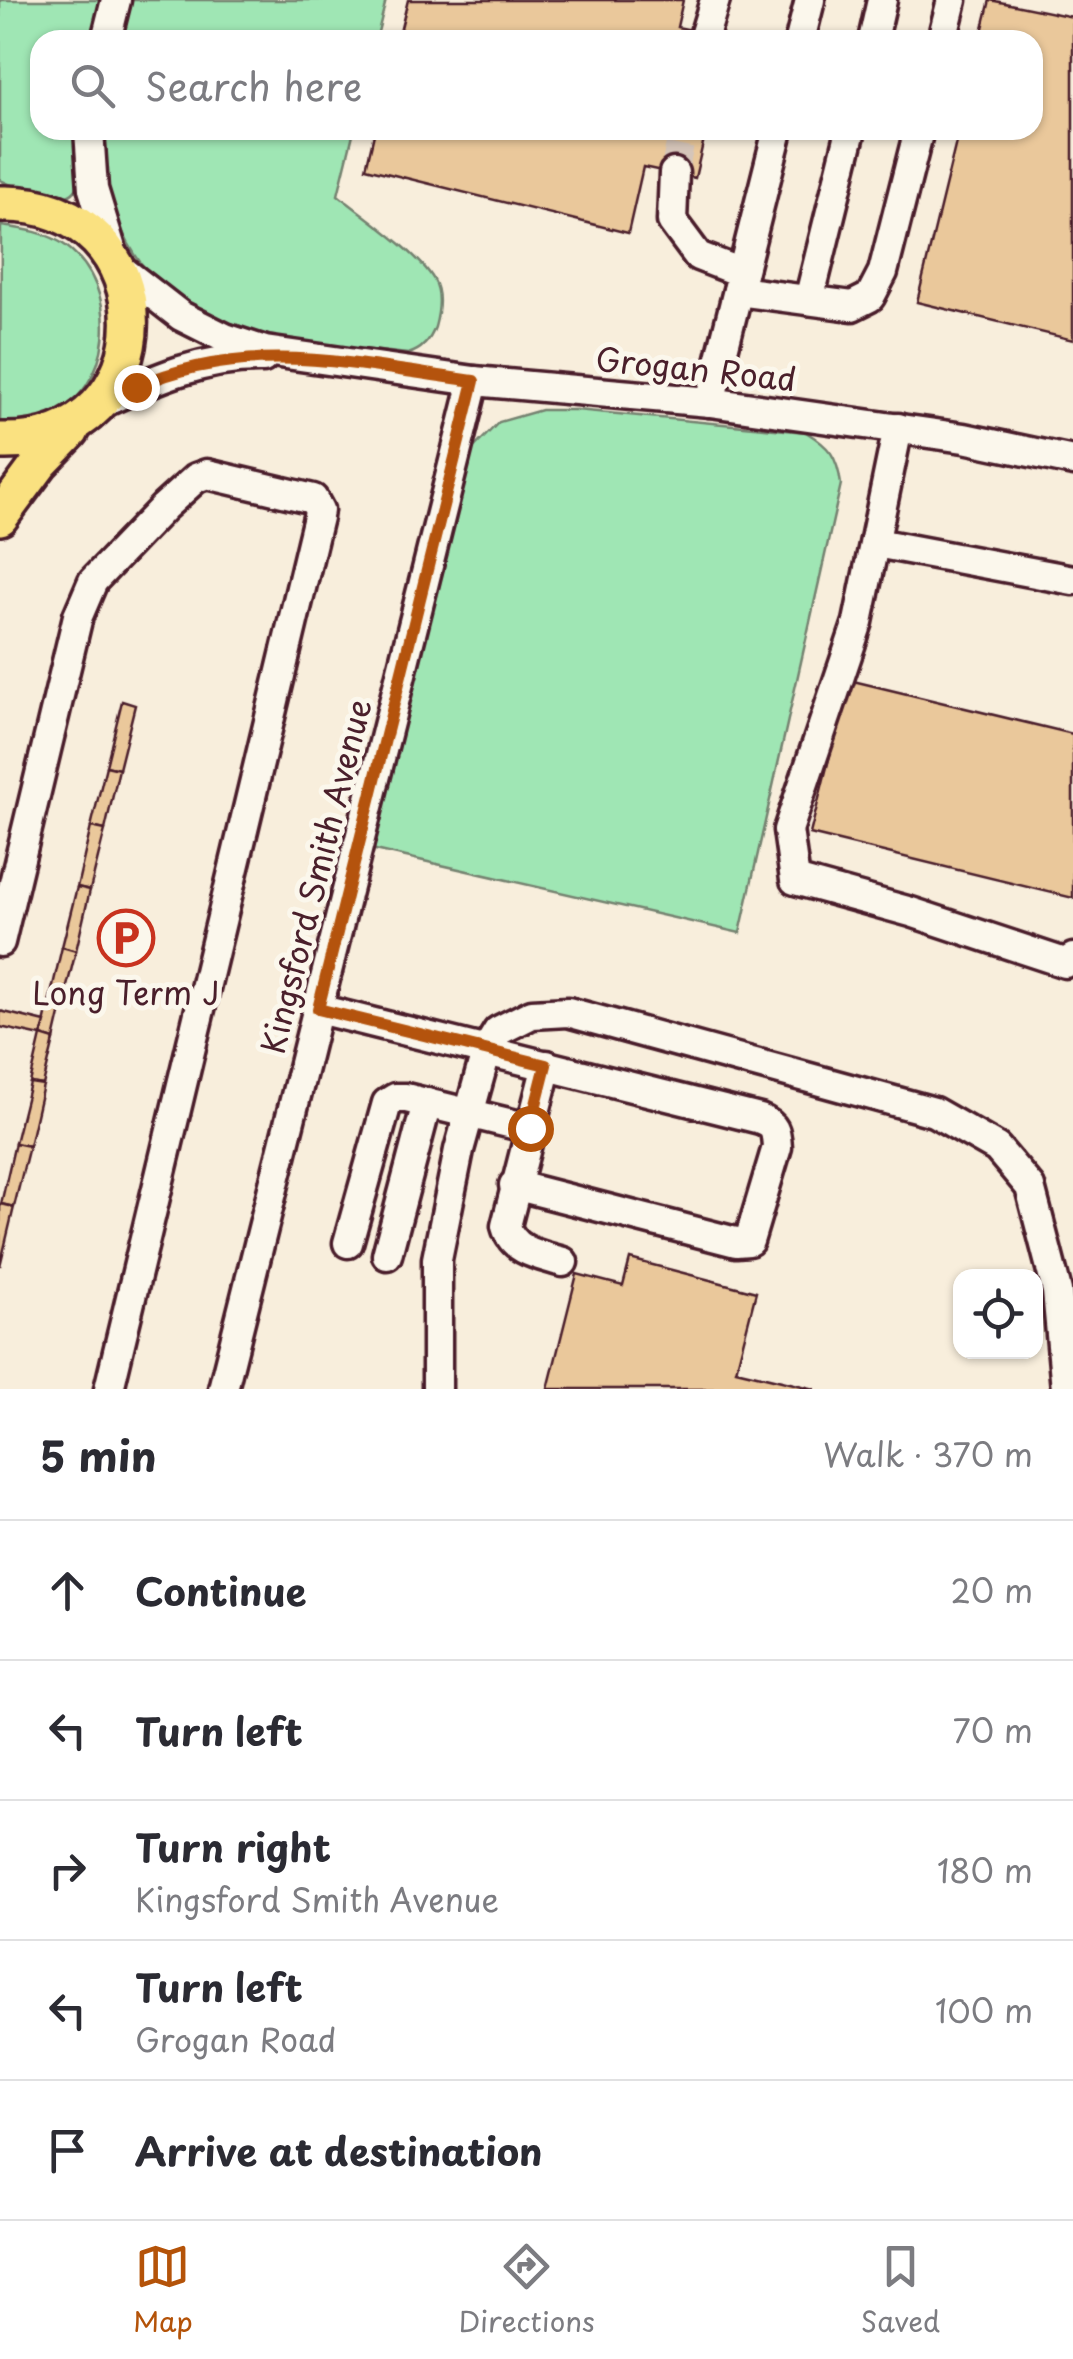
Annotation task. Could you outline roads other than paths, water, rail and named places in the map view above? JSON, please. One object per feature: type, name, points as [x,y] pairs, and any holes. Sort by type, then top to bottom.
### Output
[{"type":"main road","points":[[0,516],[40,463],[117,380],[128,352],[132,323],[128,294],[117,265],[102,244],[66,216],[7,202]]},
{"type":"main road","points":[[0,442],[41,438],[91,412]]},
{"type":"street","points":[[108,30],[116,0]]},
{"type":"street","points":[[706,30],[715,0]]},
{"type":"street","points":[[802,30],[810,0]]},
{"type":"street","points":[[874,30],[882,0]]},
{"type":"street","points":[[944,30],[952,0]]},
{"type":"street","points":[[90,140],[93,189],[117,265]]},
{"type":"street","points":[[710,402],[776,140]]},
{"type":"street","points":[[809,300],[848,140]]},
{"type":"street","points":[[674,173],[672,221],[698,256],[740,282],[809,300],[852,306],[870,297],[883,272],[916,140]]},
{"type":"street","name":"Grogan Road","points":[[117,265],[154,297],[195,324],[264,350],[474,381],[710,402],[964,438],[1073,461]]},
{"type":"street","name":"Grogan Road","points":[[91,412],[162,375],[208,362],[310,358]]},
{"type":"street","name":"Kingsford Smith Avenue","points":[[223,1389],[474,381]]},
{"type":"street","points":[[898,428],[858,622],[788,830],[795,880],[911,912],[1065,964],[1073,958]]},
{"type":"street","points":[[0,942],[78,616],[93,581],[196,478],[208,474],[313,499],[318,517],[109,1389]]},
{"type":"street","points":[[876,543],[1073,580]]},
{"type":"street","points":[[318,1009],[770,1123],[776,1131],[776,1147],[749,1241],[736,1242],[514,1185]]},
{"type":"street","points":[[437,1389],[438,1259],[468,1113],[487,1049],[498,1031],[532,1014],[568,1012],[934,1112],[997,1148],[1030,1186],[1057,1290],[1066,1389]]},
{"type":"street","points":[[546,1065],[506,1226],[509,1239],[522,1249],[563,1262]]},
{"type":"street","points":[[348,1243],[383,1109],[395,1098],[530,1128]]},
{"type":"street","points":[[387,1255],[427,1103]]},
{"type":"tunnel","points":[[674,173],[681,140]]},
{"type":"place","name":"Long Term J","points":[[126,938]]}]
